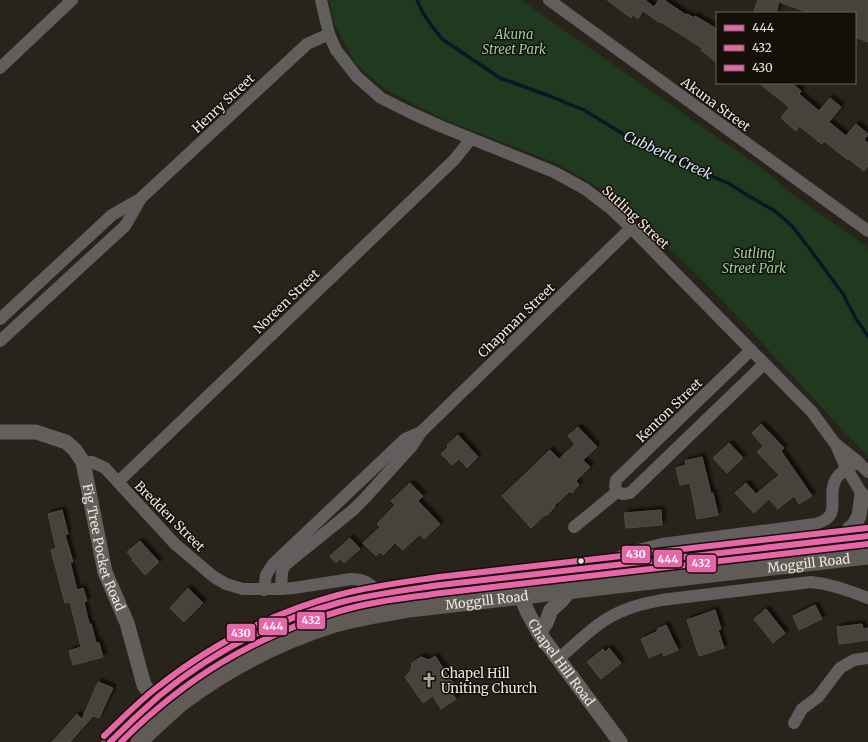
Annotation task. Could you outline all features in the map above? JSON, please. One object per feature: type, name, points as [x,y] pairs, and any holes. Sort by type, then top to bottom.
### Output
[{"type":"highway","name":"Moggill Road","points":[[110,742],[154,700],[206,662],[266,630],[320,608],[378,594],[512,576],[868,536]]},
{"type":"highway","name":"Moggill Road","points":[[139,742],[167,716],[202,688],[246,661],[293,639],[353,619],[431,606],[868,556]]},
{"type":"main road","name":"Fig Tree Pocket Road","points":[[0,432],[36,432],[66,442],[75,450],[83,462],[105,572],[127,622],[143,682],[154,700],[167,716]]},
{"type":"main road","points":[[844,539],[859,516],[865,499]]},
{"type":"main road","name":"Chapel Hill Road","points":[[512,576],[520,596],[539,633],[620,742]]},
{"type":"main road","points":[[539,633],[546,623],[551,610],[570,590]]},
{"type":"street","points":[[0,68],[72,0]]},
{"type":"street","name":"Sutling Street","points":[[321,0],[329,34],[336,50],[357,77],[382,98],[440,126],[554,172],[585,189],[610,208],[812,412],[836,444],[847,469],[865,499]]},
{"type":"street","name":"Akuna Street","points":[[548,0],[868,231]]},
{"type":"street","name":"Henry Street","points":[[0,319],[112,215],[140,199],[307,44],[329,34]]},
{"type":"street","name":"Noreen Street","points":[[118,482],[454,160],[471,139]]},
{"type":"street","name":"Henry Street","points":[[0,341],[125,226],[140,199]]},
{"type":"street","name":"Chapman Street","points":[[281,589],[282,572],[285,565],[353,510],[412,446],[421,432],[631,228]]},
{"type":"street","name":"Kenton Street","points":[[617,492],[615,486],[616,480],[751,350]]},
{"type":"street","points":[[574,528],[617,492],[623,494],[630,493],[764,364]]},
{"type":"street","name":"Chapman Street","points":[[264,590],[266,575],[273,564],[405,439],[421,432]]},
{"type":"street","name":"Sutling Street","points":[[836,444],[868,472]]},
{"type":"street","name":"Bredden Street","points":[[83,462],[92,462],[105,468],[175,544],[214,577],[226,584],[243,589],[264,590],[294,588],[351,579],[366,582],[372,586],[378,594]]},
{"type":"street","name":"Moggill Road","points":[[606,566],[623,555],[666,544],[820,523],[832,513],[832,490],[837,477],[839,474],[858,462]]},
{"type":"street","name":"Moggill Road","points":[[558,659],[591,630],[609,617],[624,610],[661,600],[811,582],[824,583],[839,587],[868,598]]},
{"type":"street","points":[[794,723],[802,709],[818,697],[840,668],[854,660],[868,658]]},
{"type":"green space","name":"Sutling Street Park","points":[[329,0],[521,0],[767,172],[792,194],[866,246],[868,250],[868,457],[722,300],[621,200],[556,163],[445,120],[386,90],[356,64],[335,26]]},
{"type":"building","points":[[607,0],[645,0],[654,7],[659,0],[664,0],[686,15],[687,14],[694,18],[695,16],[716,28],[716,62],[701,50],[702,48],[643,11],[638,19],[633,15],[631,18]]},
{"type":"building","points":[[758,0],[868,0],[868,42],[856,37],[856,12],[807,12],[779,2],[776,12],[754,11]]},
{"type":"building","points":[[760,84],[793,84],[801,91],[799,94],[819,111],[830,98],[841,107],[829,122],[846,136],[856,124],[868,134],[864,140],[868,143],[868,166],[864,171],[824,141],[822,144],[799,126],[796,131],[781,118],[789,107]]},
{"type":"building","points":[[761,424],[784,448],[781,451],[812,496],[799,504],[794,496],[778,509],[769,499],[754,513],[735,493],[746,483],[756,494],[779,475],[757,452],[763,446],[752,433]]},
{"type":"building","points":[[578,427],[597,447],[583,460],[590,467],[576,481],[579,485],[572,493],[570,491],[546,516],[545,515],[531,528],[502,496],[550,450],[559,459],[575,444],[568,436]]},
{"type":"building","points":[[458,435],[478,457],[467,468],[459,459],[452,465],[441,454],[448,447],[447,445]]},
{"type":"building","points":[[729,443],[743,458],[727,473],[713,458]]},
{"type":"building","points":[[702,457],[718,515],[697,519],[690,483],[680,485],[676,468],[686,465],[685,461]]},
{"type":"building","points":[[410,483],[423,496],[418,501],[440,524],[424,539],[420,534],[403,550],[395,543],[383,555],[380,552],[376,556],[363,543],[380,527],[377,524],[395,505],[391,501]]},
{"type":"building","points":[[62,510],[68,534],[65,535],[73,562],[70,562],[77,590],[83,588],[87,601],[84,602],[89,624],[91,624],[96,643],[99,643],[103,657],[73,665],[69,651],[81,647],[70,602],[65,603],[51,550],[56,548],[48,514]]},
{"type":"building","points":[[661,510],[662,525],[626,528],[624,513]]},
{"type":"building","points":[[350,538],[360,549],[344,563],[340,559],[336,563],[330,556]]},
{"type":"building","points":[[140,541],[159,562],[145,575],[127,552]]},
{"type":"building","points":[[188,588],[203,603],[184,622],[170,608]]},
{"type":"building","points":[[815,605],[822,619],[799,630],[793,616]]},
{"type":"building","points":[[766,609],[785,633],[773,643],[754,619]]},
{"type":"building","points":[[715,610],[721,629],[718,630],[724,648],[699,656],[687,620]]},
{"type":"building","points":[[862,624],[863,629],[868,628],[868,640],[839,644],[837,627]]},
{"type":"building","points":[[666,625],[678,650],[664,656],[662,652],[649,658],[641,639],[658,631],[657,629]]},
{"type":"building","points":[[609,648],[621,663],[601,679],[587,662],[603,649],[605,652]]},
{"type":"building","name":"Chapel Hill Uniting Church","points":[[435,656],[453,683],[448,687],[456,699],[441,709],[433,696],[423,703],[405,677],[411,670],[412,663],[421,657],[429,660]]},
{"type":"building","points":[[98,682],[113,688],[99,718],[93,716],[70,742],[52,742],[77,714],[82,719]]},
{"type":"waterway","name":"Cubberla Creek","points":[[417,0],[423,13],[442,39],[500,78],[584,110],[633,140],[667,153],[697,170],[728,183],[775,211],[792,226],[812,252],[843,294],[856,319],[868,336]]},
{"type":"transit line","name":"430","points":[[104,736],[155,689],[176,673],[219,645],[265,621],[313,602],[338,595],[375,587],[439,577],[867,528]]},
{"type":"transit line","name":"444","points":[[110,742],[159,696],[179,680],[221,652],[290,619],[338,603],[376,595],[440,585],[868,536]]},
{"type":"transit line","name":"432","points":[[121,742],[170,698],[195,679],[222,662],[278,633],[308,621],[340,611],[390,600],[441,593],[868,544]]},
{"type":"place","name":"Chapel Hill Uniting Church","points":[[429,680]]},
{"type":"park label","name":"Akuna Street Park","points":[[514,42]]}]
